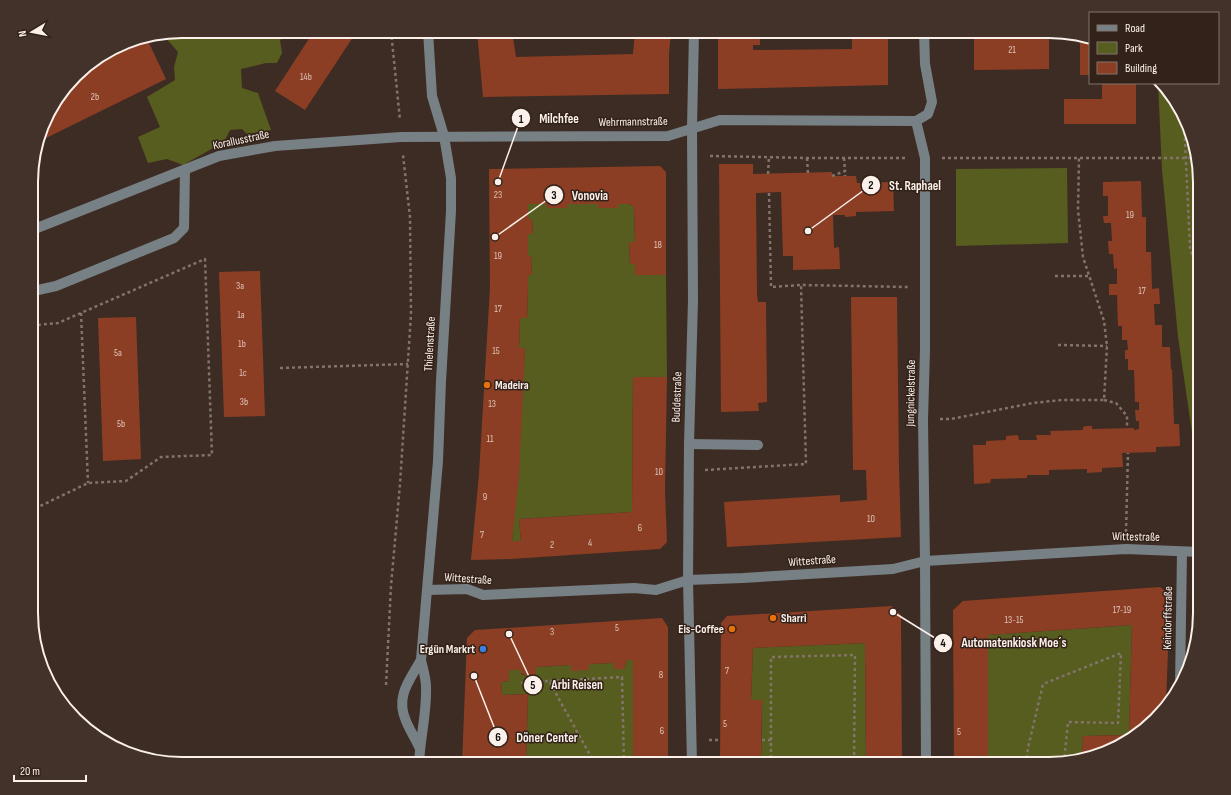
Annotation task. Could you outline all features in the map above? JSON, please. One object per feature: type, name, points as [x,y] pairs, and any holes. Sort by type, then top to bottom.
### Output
[{"type":"street","name":"Thielenstraße","points":[[419,757],[426,687],[421,660],[438,461],[451,211],[451,178],[444,136],[432,96],[428,38]]},
{"type":"street","name":"Buddestraße","points":[[692,757],[688,580],[689,444],[693,300],[692,128],[694,38]]},
{"type":"street","points":[[916,121],[928,114],[932,102],[925,64],[924,38]]},
{"type":"street","name":"Wehrmannstraße","points":[[444,136],[668,136],[720,120],[916,121]]},
{"type":"street","name":"Jungnickelstraße","points":[[916,121],[925,158],[925,350],[923,420],[926,757]]},
{"type":"street","name":"Korallusstraße","points":[[38,228],[219,156],[275,146],[402,137],[444,136]]},
{"type":"street","points":[[38,290],[56,286],[174,238],[184,228],[184,170]]},
{"type":"street","points":[[689,444],[758,445]]},
{"type":"street","name":"Wittestraße","points":[[427,590],[468,589],[483,594],[634,588],[656,590],[688,580],[893,569],[925,561],[1126,549],[1193,552]]},
{"type":"street","name":"Keindorffstraße","points":[[1180,672],[1182,552]]},
{"type":"street","name":"Thielenstraße","points":[[420,749],[404,715],[402,697],[406,686],[421,660]]},
{"type":"path","points":[[386,685],[391,586],[400,484],[411,314],[410,217],[392,38]]},
{"type":"path","points":[[1184,134],[1190,248],[1193,258]]},
{"type":"path","points":[[693,156],[807,158],[1191,158]]},
{"type":"path","points":[[768,157],[768,174]]},
{"type":"path","points":[[807,158],[808,173]]},
{"type":"path","points":[[844,158],[845,176]]},
{"type":"path","points":[[1079,158],[1078,210],[1083,256],[1088,276],[1104,321],[1106,346],[1104,400]]},
{"type":"path","points":[[832,176],[845,171]]},
{"type":"path","points":[[769,193],[771,287],[801,285],[925,287]]},
{"type":"path","points":[[38,325],[58,323],[206,259],[212,455],[161,457],[126,481],[88,483],[38,507]]},
{"type":"path","points":[[1055,276],[1088,276]]},
{"type":"path","points":[[689,470],[806,464],[801,285]]},
{"type":"path","points":[[81,313],[88,483]]},
{"type":"path","points":[[1058,345],[1106,346]]},
{"type":"path","points":[[280,368],[408,364]]},
{"type":"path","points":[[923,420],[950,419],[1033,403],[1062,400],[1104,400],[1116,403],[1127,416],[1127,428]]},
{"type":"path","points":[[1126,549],[1128,453]]},
{"type":"path","points":[[1027,757],[1043,684],[1121,653],[1118,723],[1068,722],[1065,756]]},
{"type":"path","points":[[771,757],[771,657],[855,655],[854,757]]},
{"type":"path","points":[[521,683],[622,677],[624,757]]},
{"type":"path","points":[[549,681],[591,757]]},
{"type":"path","points":[[762,740],[771,740]]},
{"type":"green space","points":[[283,38],[280,40],[282,53],[277,63],[266,63],[241,69],[242,88],[258,93],[271,130],[247,134],[242,129],[230,130],[224,142],[183,165],[167,159],[148,163],[138,137],[160,127],[147,97],[175,80],[174,67],[178,52],[166,39]]},
{"type":"green space","points":[[1158,88],[1174,110],[1182,127],[1188,145],[1193,172],[1193,439],[1178,337],[1162,170]]},
{"type":"green space","points":[[1067,168],[1068,243],[956,246],[956,169]]},
{"type":"green space","points":[[528,204],[547,204],[548,208],[567,208],[567,204],[598,204],[598,208],[618,208],[618,204],[629,204],[634,207],[635,242],[629,242],[630,263],[635,264],[635,275],[666,275],[667,377],[633,377],[632,512],[519,519],[521,541],[512,541],[525,348],[519,348],[520,318],[527,318],[528,275],[532,275],[531,256],[528,256],[528,234],[533,234],[532,219],[528,219]]},
{"type":"green space","points":[[1132,625],[1129,733],[1126,735],[1083,736],[1082,753],[1068,756],[988,757],[988,635]]},
{"type":"green space","points":[[865,643],[866,757],[761,757],[762,701],[751,700],[753,648]]},
{"type":"green space","points":[[627,660],[633,660],[633,757],[526,757],[528,694],[502,695],[501,682],[509,681],[509,670],[521,670],[521,674],[527,676],[536,675],[536,667],[571,665],[589,669],[589,664],[614,663],[615,669],[624,669]]},
{"type":"building","points":[[309,38],[352,38],[305,110],[275,91]]},
{"type":"building","points":[[478,38],[513,38],[516,57],[633,54],[634,38],[670,38],[669,94],[483,97]]},
{"type":"building","points":[[718,38],[760,38],[760,45],[753,45],[753,50],[852,49],[852,38],[888,38],[888,85],[718,89]]},
{"type":"building","points":[[974,38],[1049,38],[1049,69],[974,70]]},
{"type":"building","points":[[149,42],[166,79],[45,138],[57,110],[68,94],[80,80],[94,68],[113,56]]},
{"type":"building","points":[[1080,42],[1082,42],[1089,44],[1089,75],[1080,75]]},
{"type":"building","points":[[1102,84],[1136,84],[1136,124],[1064,124],[1064,99],[1102,99]]},
{"type":"building","points":[[719,164],[753,164],[753,174],[832,172],[832,176],[856,176],[857,183],[893,182],[894,211],[856,212],[856,216],[845,217],[845,215],[833,215],[834,248],[839,247],[840,269],[793,270],[793,256],[783,256],[781,192],[756,193],[757,294],[758,302],[766,302],[767,402],[758,403],[759,411],[721,412]]},
{"type":"building","points":[[660,166],[666,172],[666,275],[635,275],[635,264],[630,264],[629,242],[635,242],[634,207],[629,204],[618,204],[618,208],[598,208],[598,204],[567,204],[567,208],[547,208],[547,204],[528,204],[528,219],[532,219],[533,234],[528,234],[528,256],[531,256],[532,275],[528,275],[527,318],[520,318],[519,348],[525,348],[519,477],[512,541],[521,541],[519,519],[632,512],[633,377],[667,377],[665,490],[667,542],[660,549],[511,559],[471,560],[479,474],[490,287],[489,169]]},
{"type":"building","points":[[1141,181],[1142,217],[1146,217],[1146,252],[1151,252],[1152,289],[1159,288],[1160,304],[1154,304],[1155,325],[1162,325],[1162,347],[1170,347],[1174,424],[1179,424],[1180,446],[1156,447],[1156,452],[1122,453],[1123,467],[1102,468],[1102,472],[1087,473],[1087,469],[1049,470],[1049,475],[1027,475],[1027,478],[991,479],[990,483],[974,484],[973,445],[986,445],[986,441],[1006,440],[1006,436],[1018,435],[1019,440],[1037,440],[1036,435],[1051,435],[1050,431],[1083,430],[1083,427],[1087,426],[1092,426],[1092,429],[1139,429],[1139,421],[1136,421],[1135,410],[1139,410],[1139,402],[1135,402],[1134,370],[1128,370],[1128,359],[1125,359],[1125,350],[1128,350],[1127,340],[1122,340],[1122,326],[1118,326],[1117,295],[1109,295],[1109,284],[1117,284],[1117,268],[1114,269],[1113,254],[1109,254],[1108,241],[1112,241],[1111,223],[1104,223],[1103,216],[1108,216],[1108,196],[1103,196],[1103,182]]},
{"type":"building","points":[[260,271],[265,416],[224,417],[219,272]]},
{"type":"building","points":[[851,297],[897,297],[901,537],[727,547],[724,502],[840,495],[840,502],[867,500],[866,470],[853,470]]},
{"type":"building","points":[[136,317],[141,459],[103,461],[98,318]]},
{"type":"building","points":[[1160,587],[1170,595],[1166,697],[1151,715],[1129,733],[1132,625],[988,635],[988,757],[954,757],[953,610],[963,601]]},
{"type":"building","points":[[892,606],[901,615],[902,757],[866,757],[865,643],[753,648],[751,700],[762,700],[761,757],[720,757],[721,623],[727,616]]},
{"type":"building","points":[[662,618],[668,627],[668,757],[633,757],[633,660],[627,660],[624,669],[614,669],[614,663],[589,664],[589,670],[571,671],[571,665],[536,667],[536,675],[527,676],[521,673],[521,670],[509,670],[509,681],[501,682],[502,695],[528,694],[526,757],[462,757],[467,638],[475,630]]},
{"type":"building","points":[[1126,735],[1104,746],[1082,753],[1083,736]]},
{"type":"place","name":"Milchfee","points":[[498,182]]},
{"type":"place","name":"St. Raphael","points":[[808,231]]},
{"type":"place","name":"Vonovia","points":[[495,237]]},
{"type":"place","name":"Madeira","points":[[487,385]]},
{"type":"place","name":"Automatenkiosk Moe´s","points":[[893,612]]},
{"type":"place","name":"Sharri","points":[[773,618]]},
{"type":"place","name":"Eis-Coffee","points":[[732,629]]},
{"type":"place","name":"Arbi Reisen","points":[[509,634]]},
{"type":"place","name":"Ergün Markrt","points":[[483,649]]},
{"type":"place","name":"Döner Center","points":[[474,676]]}]
